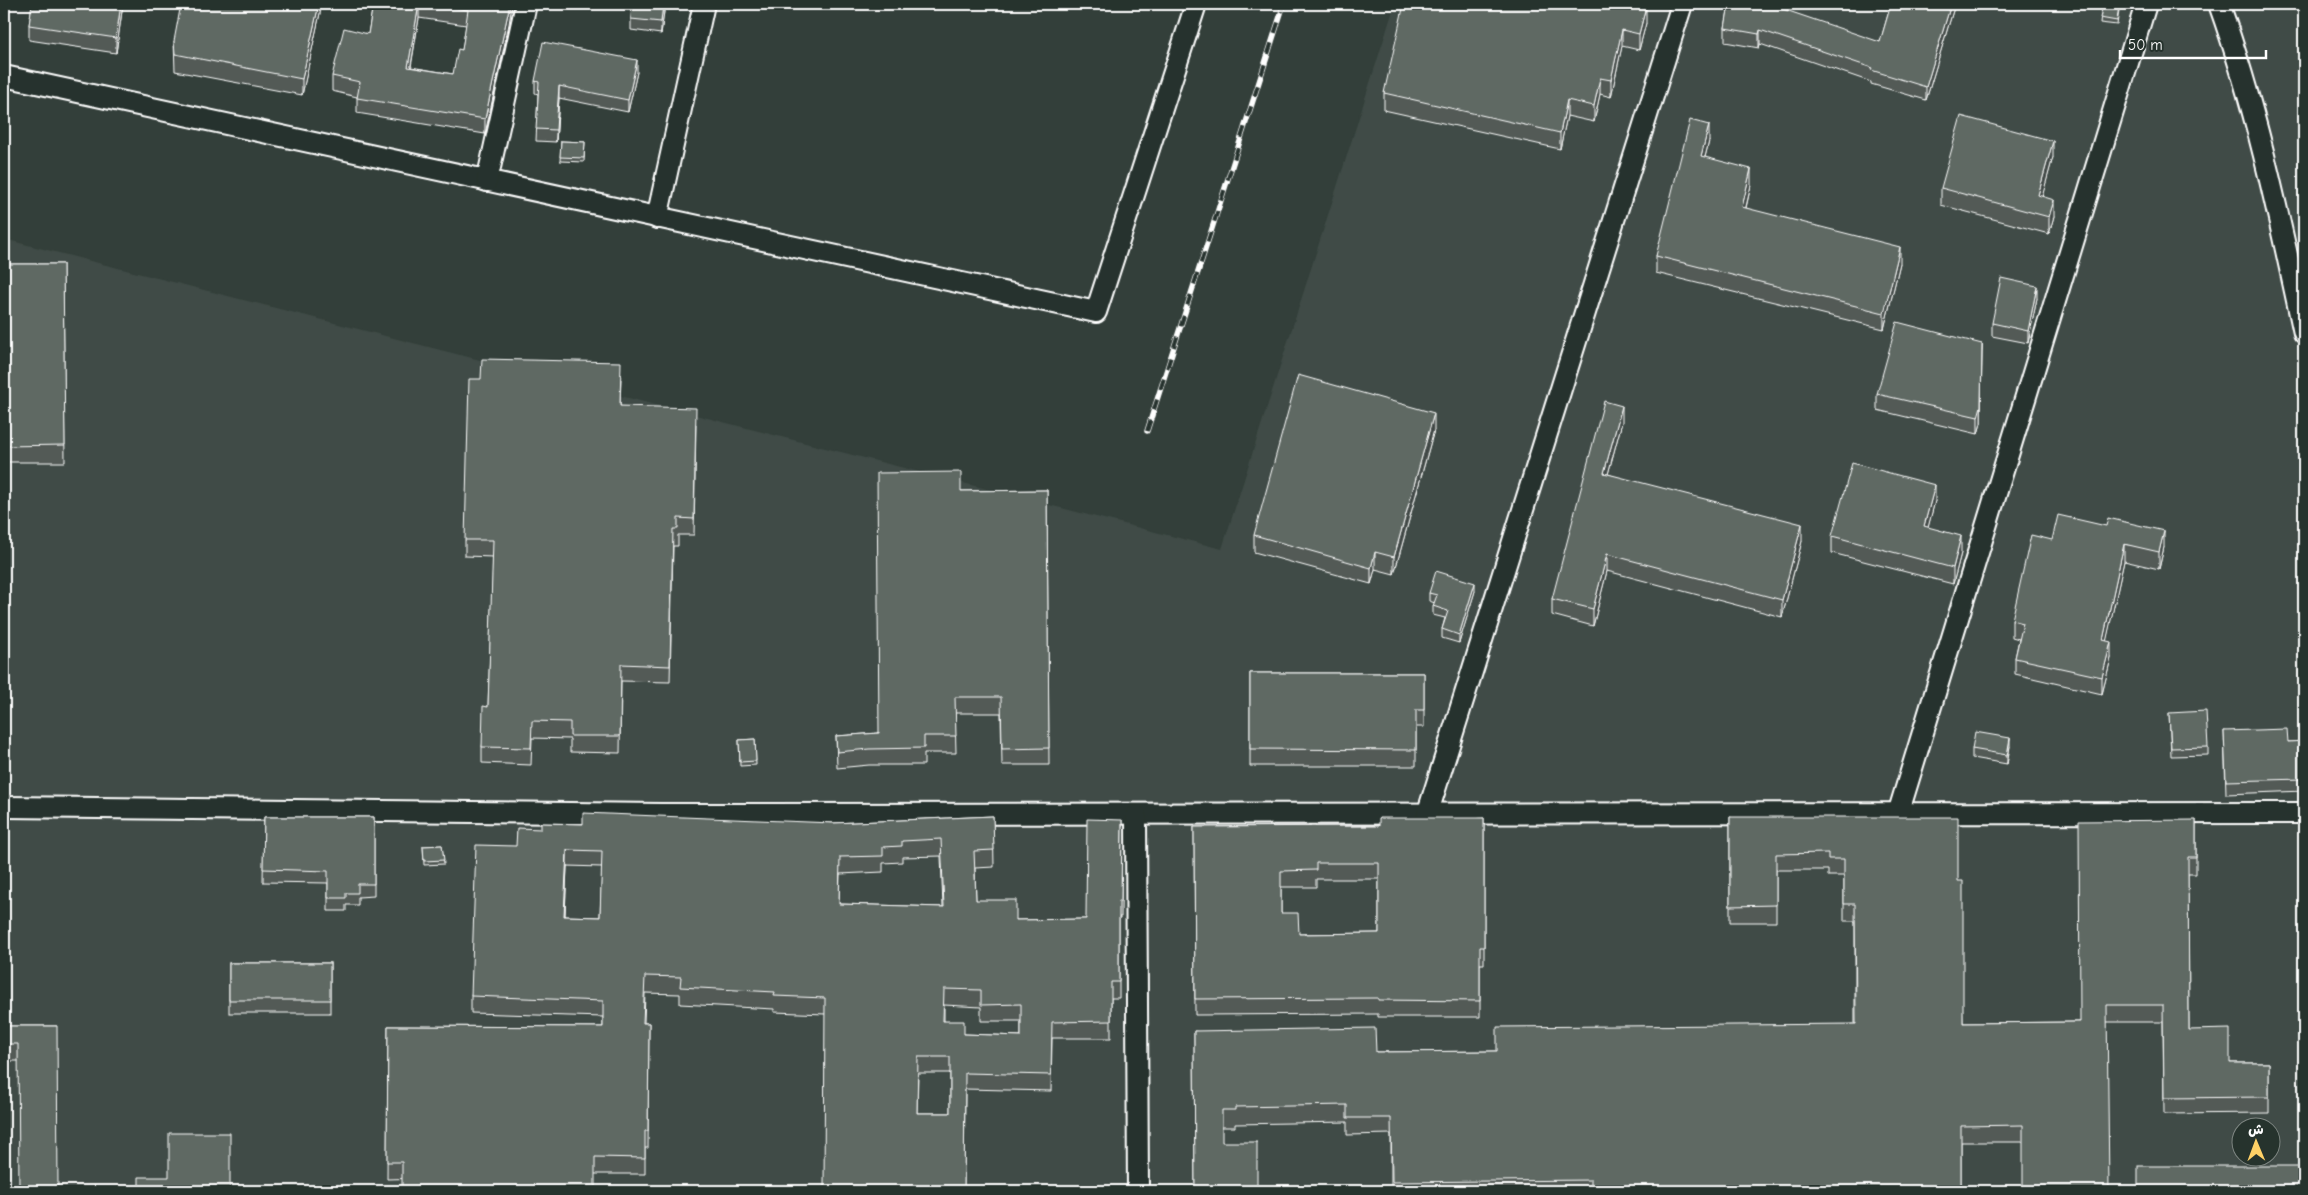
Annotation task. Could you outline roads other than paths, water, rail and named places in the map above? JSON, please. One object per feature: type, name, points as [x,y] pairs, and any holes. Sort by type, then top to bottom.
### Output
[{"type":"street","points":[[487,181],[526,4]]},
{"type":"street","points":[[657,218],[704,4]]},
{"type":"street","points":[[4,76],[1096,312],[1196,4]]},
{"type":"street","points":[[1428,815],[1682,4]]},
{"type":"street","points":[[1898,814],[2146,4]]},
{"type":"street","points":[[2219,4],[2234,47],[2272,183],[2304,332]]},
{"type":"street","points":[[4,807],[661,814],[2304,813]]},
{"type":"street","points":[[1136,815],[1138,1191]]},
{"type":"railway","points":[[1147,431],[1284,4]]}]
